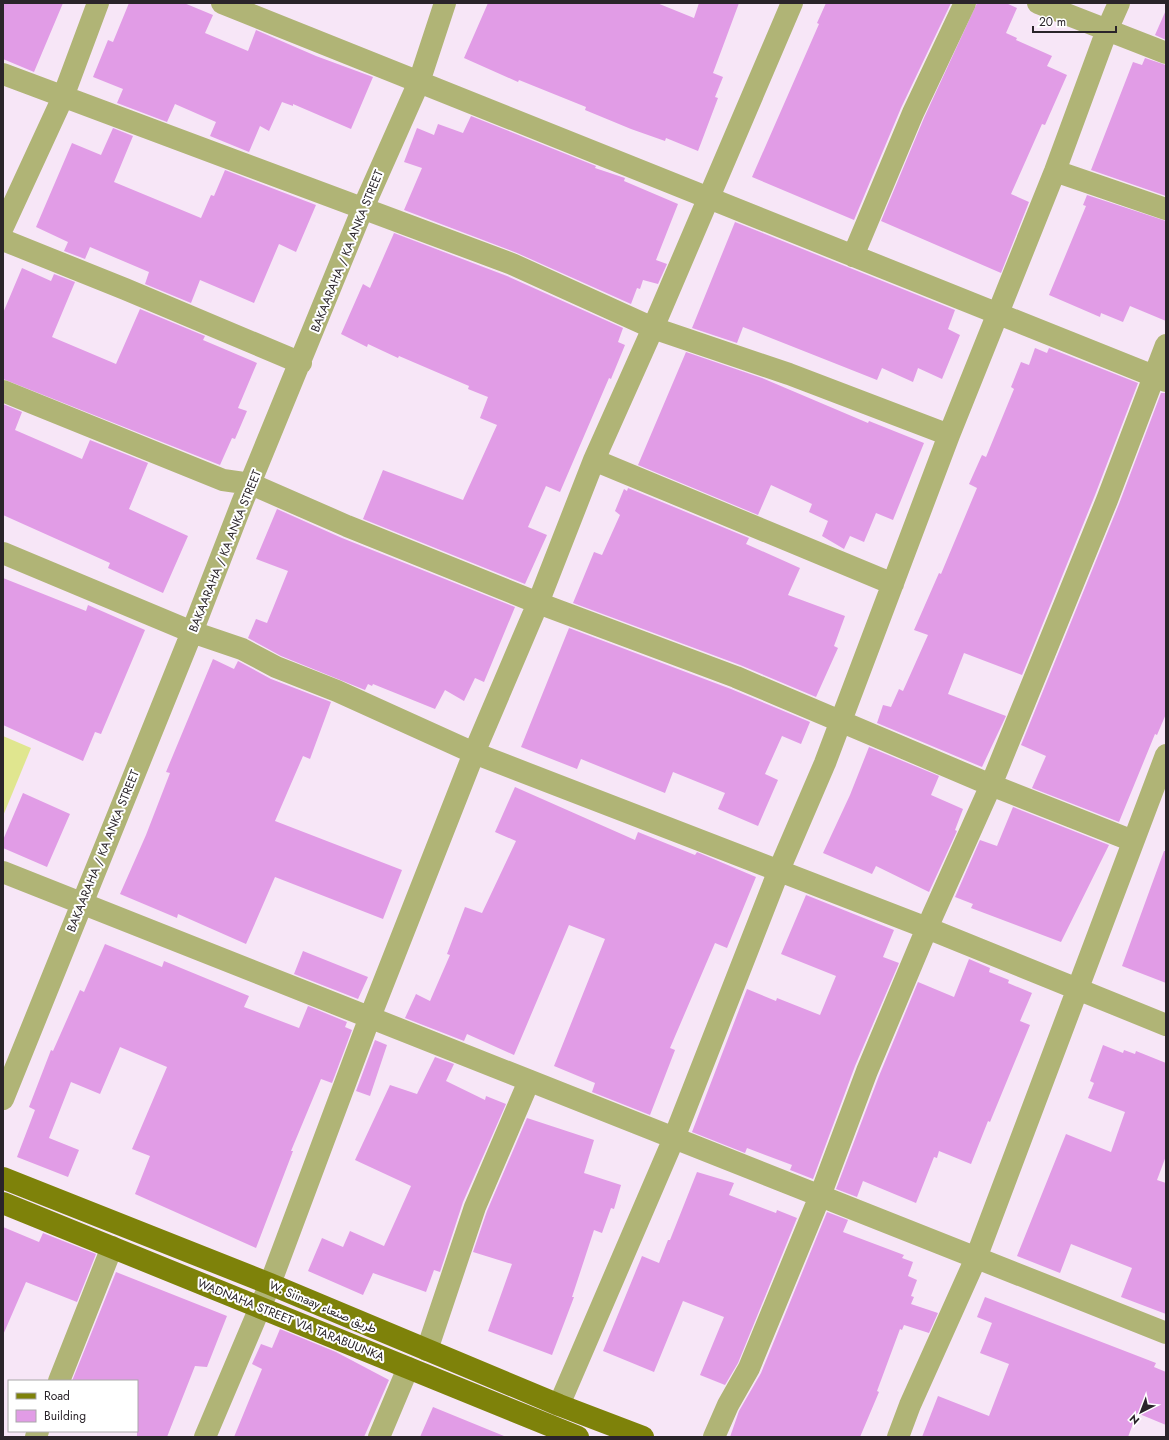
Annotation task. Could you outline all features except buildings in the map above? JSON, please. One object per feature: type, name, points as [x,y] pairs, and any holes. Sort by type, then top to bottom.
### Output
[{"type":"main road","name":"W. Siinaay طريق صنعاء","points":[[3,1178],[270,1284],[559,1405],[643,1437]]},
{"type":"main road","name":"WADNAHA STREET VIA TARABUUNKA","points":[[3,1203],[408,1368],[544,1431],[578,1437]]},
{"type":"street","points":[[3,227],[62,98],[98,3]]},
{"type":"street","points":[[222,3],[1160,379]]},
{"type":"street","name":"BAKAARAHA / KA ANKA STREET","points":[[3,1099],[363,208],[419,82],[445,3]]},
{"type":"street","points":[[207,1436],[270,1284],[370,1017],[474,753],[538,603],[594,460],[653,328],[792,3]]},
{"type":"street","points":[[853,256],[913,113],[965,3]]},
{"type":"street","points":[[1038,3],[1166,53]]},
{"type":"street","points":[[559,1405],[674,1138],[779,870],[842,721],[949,435],[999,314],[1055,171],[1107,30],[1119,3]]},
{"type":"street","points":[[3,74],[62,98],[512,264],[653,328],[790,374],[949,435]]},
{"type":"street","points":[[1055,171],[1166,209]]},
{"type":"street","points":[[3,240],[125,289],[301,363]]},
{"type":"street","points":[[714,1437],[728,1405],[749,1368],[820,1196],[867,1071],[927,928],[991,785],[1107,500],[1160,379],[1166,345]]},
{"type":"street","points":[[3,391],[223,480],[251,484],[347,526],[538,603],[736,677],[991,785],[1133,841]]},
{"type":"street","points":[[594,460],[892,584]]},
{"type":"street","points":[[3,553],[192,632],[242,649],[276,666],[337,691],[474,753],[927,928],[1166,1025]]},
{"type":"street","points":[[898,1437],[910,1405],[976,1258],[1166,755]]},
{"type":"street","points":[[3,872],[1166,1334]]},
{"type":"street","points":[[427,1350],[475,1207],[529,1081]]},
{"type":"street","points":[[59,1380],[112,1247]]},
{"type":"street","points":[[379,1437],[408,1368]]},
{"type":"green space","points":[[3,736],[31,748],[3,816]]}]
